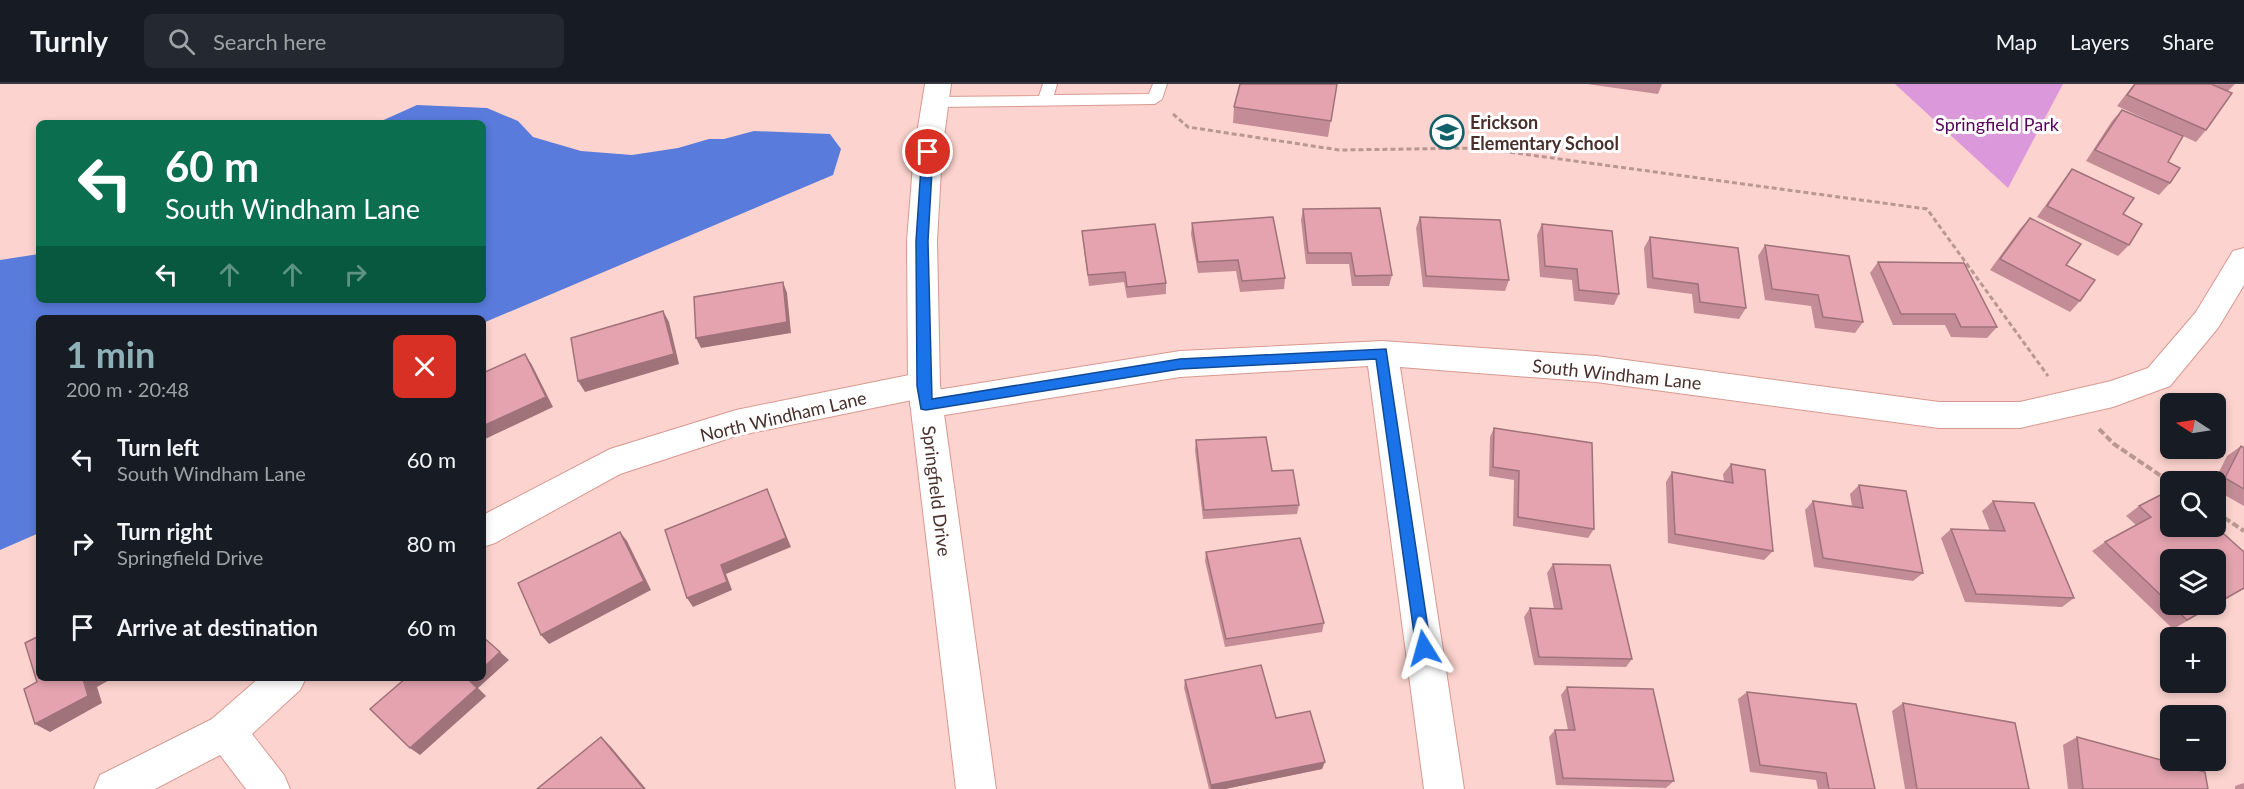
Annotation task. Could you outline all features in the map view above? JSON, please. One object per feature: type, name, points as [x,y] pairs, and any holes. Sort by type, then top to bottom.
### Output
[{"type":"street","name":"Springfield Drive","points":[[937,93],[928,152],[922,241],[925,395],[976,789]]},
{"type":"street","name":"South Windham Lane","points":[[925,395],[1180,364],[1382,353],[1596,369],[1939,415],[2020,416],[2113,394],[2159,377],[2208,320],[2244,259]]},
{"type":"street","points":[[1382,353],[1444,789]]},
{"type":"street","name":"North Windham Lane","points":[[486,530],[610,463],[736,423],[925,395]]},
{"type":"street","points":[[114,789],[226,732],[284,681]]},
{"type":"street","points":[[226,732],[270,789]]},
{"type":"lane","points":[[1045,101],[1050,84]]},
{"type":"lane","points":[[937,93],[1045,101],[1155,99],[1160,84]]},
{"type":"path","points":[[1188,127],[1339,150],[1479,148],[1927,209],[2041,369],[2114,444],[2160,475]]},
{"type":"path","points":[[2226,519],[2244,531]]},
{"type":"green space","name":"Springfield Park","points":[[1895,84],[2063,84],[2008,188]]},
{"type":"water","points":[[417,105],[487,108],[518,121],[533,137],[581,151],[632,155],[678,148],[709,139],[724,139],[754,131],[830,134],[841,149],[833,175],[486,322],[486,315],[36,315],[36,534],[0,550],[0,260],[36,254],[36,303],[486,303],[486,120],[384,120]]},
{"type":"building","points":[[1240,84],[1337,84],[1331,121],[1234,107]]},
{"type":"building","points":[[2135,84],[2211,84],[2232,93],[2206,130],[2127,95]]},
{"type":"building","points":[[2122,110],[2183,136],[2168,162],[2180,168],[2170,183],[2095,150]]},
{"type":"building","points":[[2072,169],[2134,198],[2123,214],[2142,224],[2129,245],[2047,206]]},
{"type":"building","points":[[1380,208],[1392,275],[1355,276],[1351,253],[1308,253],[1303,209]]},
{"type":"building","points":[[1273,217],[1285,278],[1242,281],[1238,260],[1198,262],[1192,223]]},
{"type":"building","points":[[1420,217],[1500,220],[1509,280],[1426,276]]},
{"type":"building","points":[[2030,218],[2081,244],[2066,265],[2095,280],[2080,301],[2000,259]]},
{"type":"building","points":[[1155,224],[1166,283],[1127,287],[1125,272],[1088,275],[1082,231]]},
{"type":"building","points":[[1542,224],[1612,231],[1619,294],[1579,290],[1577,269],[1545,266]]},
{"type":"building","points":[[1650,237],[1738,248],[1746,308],[1700,302],[1698,284],[1653,278]]},
{"type":"building","points":[[1765,245],[1849,256],[1863,322],[1823,317],[1818,295],[1772,289]]},
{"type":"building","points":[[1878,262],[1964,263],[1997,327],[1961,327],[1955,314],[1901,314]]},
{"type":"building","points":[[783,282],[787,322],[696,338],[694,297]]},
{"type":"building","points":[[663,311],[674,354],[578,381],[571,338]]},
{"type":"building","points":[[525,354],[546,397],[486,425],[486,372]]},
{"type":"building","points":[[1494,428],[1592,443],[1594,529],[1518,517],[1519,471],[1493,467]]},
{"type":"building","points":[[1266,437],[1272,471],[1293,470],[1299,505],[1204,510],[1196,440]]},
{"type":"building","points":[[2241,446],[2244,448],[2244,489],[2226,479]]},
{"type":"building","points":[[1731,464],[1765,470],[1773,551],[1675,534],[1672,472],[1733,483]]},
{"type":"building","points":[[1859,485],[1906,491],[1923,573],[1823,558],[1813,501],[1863,508]]},
{"type":"building","points":[[767,489],[786,538],[721,565],[727,582],[687,598],[665,530]]},
{"type":"building","points":[[2160,495],[2160,537],[2226,536],[2244,552],[2244,588],[2226,598],[2226,549],[2160,549],[2160,594],[2105,542],[2151,517],[2139,506]]},
{"type":"building","points":[[1993,501],[2034,503],[2074,598],[1976,594],[1951,529],[2005,531]]},
{"type":"building","points":[[620,532],[644,581],[541,635],[518,583]]},
{"type":"building","points":[[1300,538],[1324,623],[1226,639],[1206,552]]},
{"type":"building","points":[[1553,564],[1610,565],[1632,659],[1539,657],[1530,608],[1562,609]]},
{"type":"building","points":[[2182,615],[2196,615],[2187,620]]},
{"type":"building","points":[[36,638],[36,679],[25,643]]},
{"type":"building","points":[[486,640],[500,652],[486,665]]},
{"type":"building","points":[[1261,665],[1276,718],[1310,711],[1325,762],[1211,785],[1185,680]]},
{"type":"building","points":[[84,681],[88,696],[35,724],[24,689],[37,682]]},
{"type":"building","points":[[403,681],[470,681],[477,688],[410,748],[370,709]]},
{"type":"building","points":[[1567,687],[1653,689],[1674,781],[1563,778],[1555,730],[1575,730]]},
{"type":"building","points":[[1747,692],[1856,704],[1875,789],[1829,789],[1826,773],[1760,765]]},
{"type":"building","points":[[1903,703],[2015,723],[2029,789],[1917,789]]},
{"type":"building","points":[[601,737],[644,789],[537,789]]},
{"type":"building","points":[[2077,737],[2160,760],[2160,771],[2205,772],[2208,789],[2083,789]]},
{"type":"place","name":"Erickson Elementary School","points":[[1447,132]]},
{"type":"route","points":[[928,152],[922,241],[926,405],[1180,364],[1382,353],[1424,648]]}]
